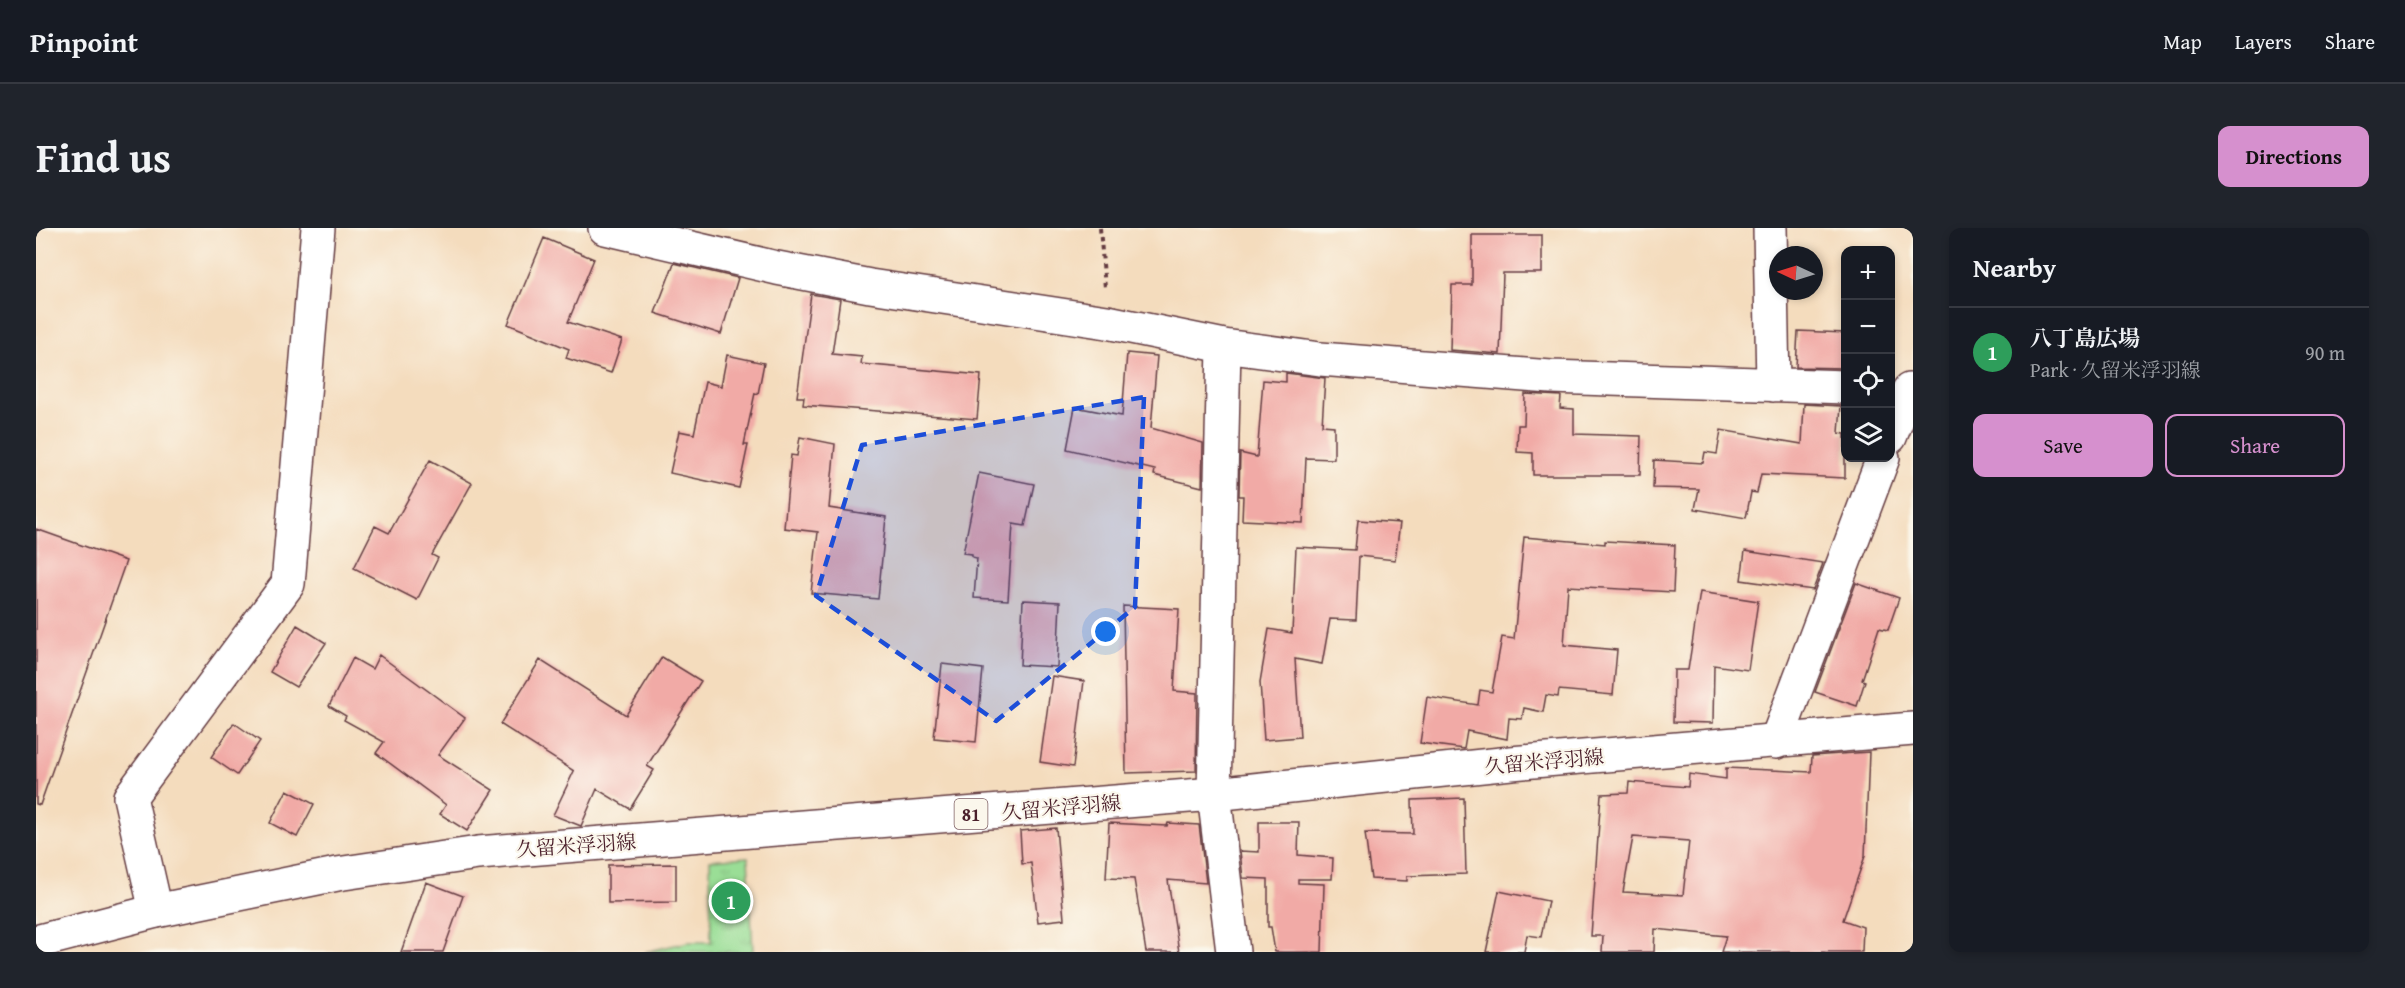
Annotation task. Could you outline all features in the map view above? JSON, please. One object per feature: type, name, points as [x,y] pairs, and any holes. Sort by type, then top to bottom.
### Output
[{"type":"street","points":[[156,910],[130,797],[288,584],[318,228]]},
{"type":"street","points":[[605,228],[870,286],[1107,322],[1224,346],[1320,359],[1551,377],[1841,387]]},
{"type":"street","points":[[1770,228],[1773,385]]},
{"type":"street","points":[[1224,346],[1214,794],[1233,952]]},
{"type":"street","points":[[1895,420],[1904,389]]},
{"type":"street","points":[[1776,742],[1881,462]]},
{"type":"street","name":"久留米浮羽線","points":[[36,942],[156,910],[337,874],[477,853],[1214,794],[1511,763],[1913,729]]},
{"type":"path","points":[[1100,228],[1107,322]]},
{"type":"highlighted area","points":[[1144,397],[1135,607],[996,721],[816,596],[862,445]]},
{"type":"green space","points":[[748,857],[753,952],[645,952],[688,942],[711,942],[710,860]]},
{"type":"building","points":[[1472,235],[1542,235],[1542,273],[1503,273],[1500,354],[1450,350],[1452,285],[1472,285]]},
{"type":"building","points":[[544,238],[594,259],[568,322],[622,340],[611,373],[566,358],[569,349],[508,324]]},
{"type":"building","points":[[674,263],[738,278],[721,334],[655,313]]},
{"type":"building","points":[[811,294],[840,299],[832,354],[862,357],[861,364],[981,375],[977,419],[803,405],[804,397],[797,397]]},
{"type":"building","points":[[1798,331],[1841,333],[1841,368],[1796,367]]},
{"type":"building","points":[[1127,353],[1157,356],[1151,428],[1203,443],[1202,487],[1154,475],[1155,470],[1067,449],[1075,407],[1122,416]]},
{"type":"building","points":[[727,355],[764,363],[744,445],[748,445],[739,488],[670,473],[679,431],[694,434],[705,382],[721,386]]},
{"type":"building","points":[[1286,373],[1325,378],[1322,425],[1334,426],[1334,459],[1306,458],[1303,523],[1242,520],[1243,496],[1239,496],[1240,453],[1257,457],[1263,380],[1286,382]]},
{"type":"building","points":[[1525,394],[1561,396],[1560,408],[1574,409],[1574,434],[1641,436],[1640,475],[1533,475],[1533,453],[1517,452],[1518,425],[1524,425]]},
{"type":"building","points":[[1804,404],[1841,406],[1839,433],[1841,433],[1841,462],[1845,462],[1845,478],[1761,474],[1757,493],[1751,492],[1746,518],[1695,509],[1699,489],[1653,488],[1654,460],[1703,463],[1705,452],[1717,454],[1721,430],[1802,444]]},
{"type":"building","points":[[800,437],[835,444],[829,508],[886,517],[878,599],[811,593],[818,532],[784,528],[791,455],[797,456]]},
{"type":"building","points":[[430,460],[472,483],[432,555],[438,558],[417,600],[354,568],[375,526],[389,533]]},
{"type":"building","points":[[979,473],[1034,484],[1025,526],[1013,524],[1008,600],[974,598],[977,558],[972,557],[972,554],[963,553]]},
{"type":"building","points":[[1358,520],[1400,523],[1395,560],[1359,556],[1356,620],[1330,619],[1322,664],[1295,659],[1300,737],[1264,740],[1260,682],[1269,629],[1292,633],[1296,547],[1355,550]]},
{"type":"building","points":[[36,529],[126,561],[40,805],[36,804]]},
{"type":"building","points":[[1524,537],[1605,544],[1605,541],[1675,545],[1673,592],[1568,586],[1564,645],[1617,650],[1613,695],[1559,690],[1558,697],[1546,695],[1543,712],[1524,708],[1522,719],[1509,718],[1507,739],[1467,731],[1464,749],[1420,743],[1427,697],[1478,705],[1480,690],[1492,692],[1502,637],[1514,639]]},
{"type":"building","points":[[1745,551],[1823,563],[1813,590],[1741,580]]},
{"type":"building","points":[[1856,583],[1899,598],[1888,630],[1879,628],[1862,680],[1865,681],[1857,706],[1815,692]]},
{"type":"building","points":[[1700,592],[1758,601],[1748,670],[1714,665],[1713,723],[1673,722],[1674,670],[1688,670]]},
{"type":"building","points":[[1023,600],[1060,602],[1057,667],[1020,665]]},
{"type":"building","points":[[1123,606],[1179,609],[1174,691],[1197,693],[1196,771],[1126,773]]},
{"type":"building","points":[[297,625],[326,643],[296,687],[270,672]]},
{"type":"building","points":[[379,655],[465,718],[438,755],[493,790],[467,831],[440,814],[446,805],[376,753],[384,742],[344,720],[346,716],[329,706],[353,658],[372,669]]},
{"type":"building","points":[[662,657],[701,681],[647,766],[654,770],[630,809],[597,789],[581,826],[553,815],[574,771],[500,724],[540,660],[626,715]]},
{"type":"building","points":[[942,664],[983,669],[976,742],[934,738]]},
{"type":"building","points":[[1052,676],[1084,681],[1073,767],[1040,762]]},
{"type":"building","points":[[234,723],[260,741],[237,775],[211,757]]},
{"type":"building","points":[[1869,752],[1865,856],[1843,920],[1863,927],[1862,952],[1721,952],[1726,936],[1655,929],[1654,952],[1602,952],[1603,936],[1591,936],[1601,794],[1628,793],[1629,782],[1688,787],[1689,774],[1726,779],[1726,768],[1811,772],[1812,756]],"holes":[[[1633,837],[1689,841],[1683,895],[1623,892]]]},
{"type":"building","points":[[287,790],[314,804],[297,837],[270,823]]},
{"type":"building","points":[[1464,798],[1466,874],[1407,876],[1407,881],[1371,879],[1365,833],[1413,834],[1412,800]]},
{"type":"building","points":[[1259,822],[1299,822],[1298,855],[1333,858],[1332,879],[1298,879],[1298,883],[1324,884],[1322,952],[1275,952],[1271,927],[1268,927],[1268,879],[1243,878],[1240,851],[1259,852]]},
{"type":"building","points":[[1109,823],[1199,825],[1206,883],[1168,880],[1179,952],[1146,952],[1134,879],[1106,878]]},
{"type":"building","points":[[1056,828],[1064,919],[1038,922],[1031,863],[1022,864],[1020,831]]},
{"type":"building","points":[[676,864],[676,902],[608,903],[608,865]]},
{"type":"building","points":[[426,882],[463,896],[443,952],[401,952]]},
{"type":"building","points":[[1499,891],[1548,901],[1541,937],[1527,935],[1524,952],[1486,952]]},
{"type":"place","name":"八丁島広場","points":[[731,901]]}]
